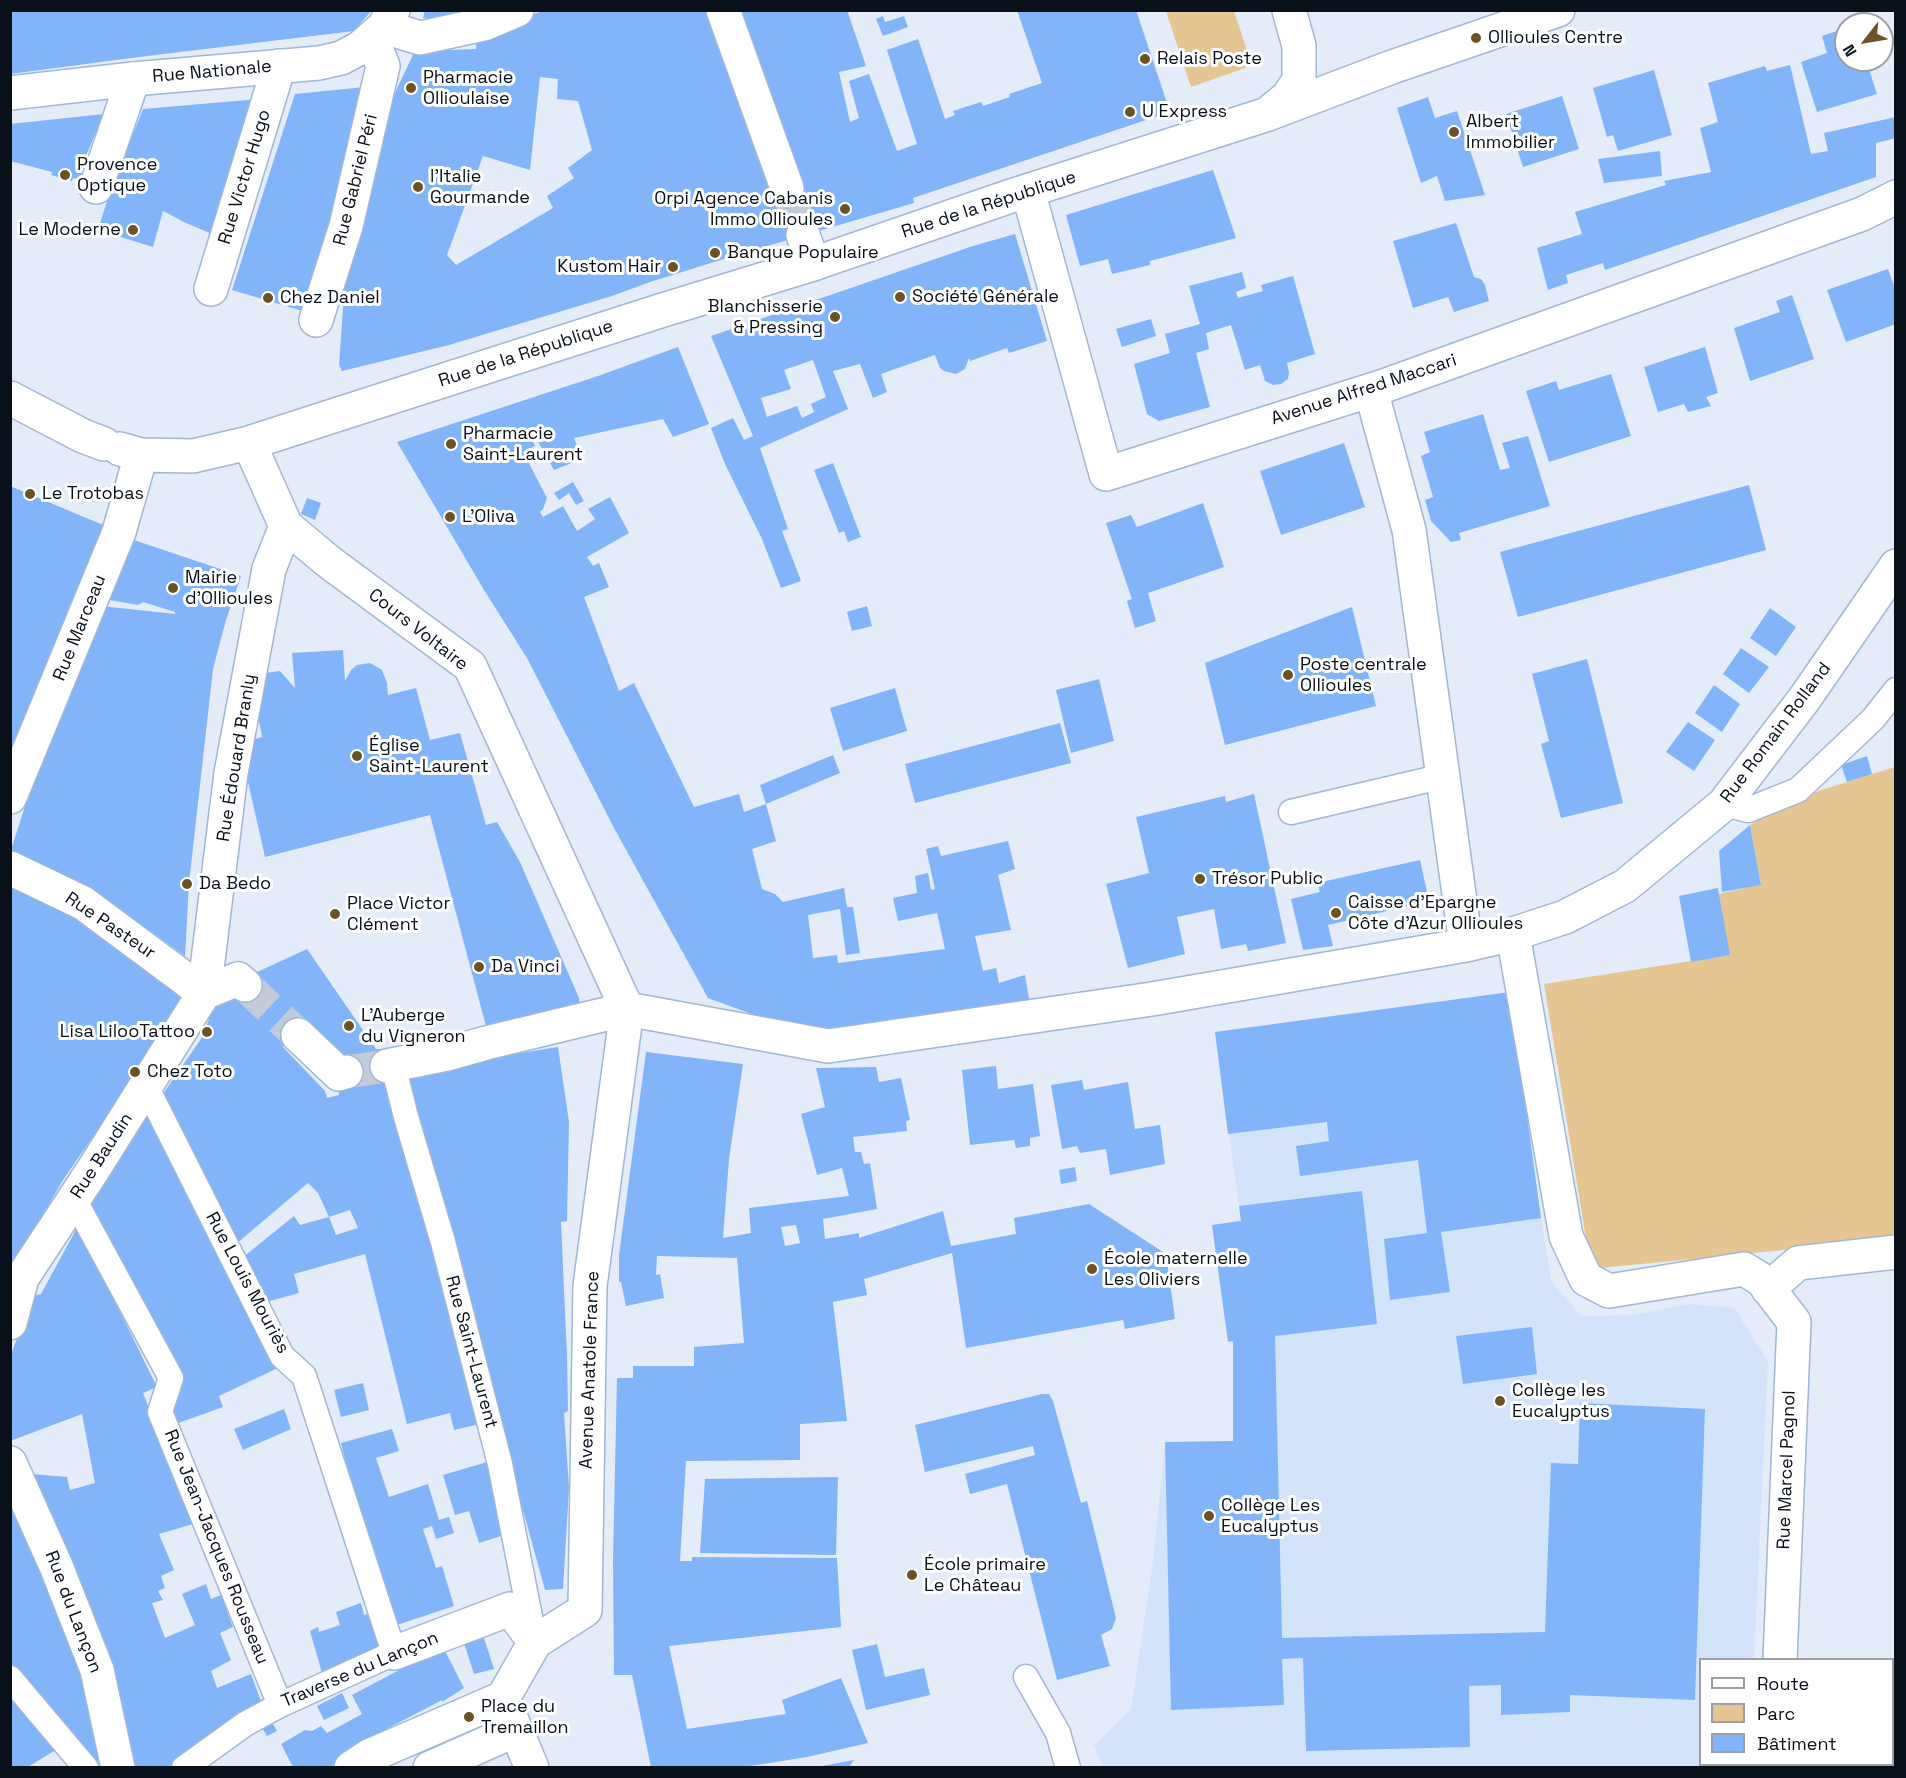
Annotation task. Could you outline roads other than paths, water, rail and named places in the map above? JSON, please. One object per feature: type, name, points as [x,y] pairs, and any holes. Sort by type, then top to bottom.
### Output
[{"type":"street","points":[[383,25],[420,38],[484,24],[517,10]]},
{"type":"street","points":[[723,10],[787,188]]},
{"type":"street","points":[[1268,114],[1288,97],[1299,80],[1299,46],[1288,10]]},
{"type":"street","name":"Rue de la République","points":[[10,399],[83,436],[141,455],[193,456],[249,443],[652,313],[808,250],[1028,191],[1268,114],[1392,67],[1558,10]]},
{"type":"street","name":"Rue Nationale","points":[[10,93],[133,79],[318,63],[340,58],[360,48],[383,25]]},
{"type":"street","name":"Rue Gabriel Péri","points":[[316,321],[346,226],[383,66],[383,25]]},
{"type":"street","points":[[1299,46],[1327,71],[1341,75],[1361,74],[1392,67]]},
{"type":"street","name":"Rue Victor Hugo","points":[[211,289],[279,66]]},
{"type":"street","points":[[96,187],[133,79]]},
{"type":"street","name":"Avenue Alfred Maccari","points":[[1028,191],[1106,474],[1371,390],[1862,214],[1896,197]]},
{"type":"street","points":[[1371,390],[1409,530],[1466,945]]},
{"type":"street","name":"Cours Voltaire","points":[[249,443],[286,526],[329,562],[470,666],[627,1009]]},
{"type":"street","name":"Rue Marceau","points":[[10,797],[119,531],[141,455]]},
{"type":"street","name":"Rue Édouard Branly","points":[[204,993],[231,773],[269,569],[286,526]]},
{"type":"street","name":"Rue Romain Rolland","points":[[627,1009],[828,1046],[1152,999],[1466,945],[1513,934],[1565,917],[1625,886],[1724,804],[1805,698],[1896,566]]},
{"type":"street","name":"Rue Pasteur","points":[[10,868],[82,903],[204,993]]},
{"type":"street","name":"Rue Marcel Pagnol","points":[[1513,934],[1566,1236],[1586,1279],[1609,1290],[1744,1269],[1762,1280],[1794,1322],[1780,1658]]},
{"type":"street","points":[[204,993],[238,979],[244,985]]},
{"type":"street","name":"Rue Baudin","points":[[10,1323],[22,1278],[204,993]]},
{"type":"street","points":[[390,1066],[627,1009]]},
{"type":"street","name":"Avenue Anatole France","points":[[502,1698],[535,1642],[585,1610],[590,1286],[627,1009]]},
{"type":"street","points":[[298,1035],[339,1074],[346,1072]]},
{"type":"street","points":[[1768,1289],[1798,1263],[1896,1252]]},
{"type":"street","name":"Rue du Lançon","points":[[10,1463],[56,1566],[97,1670],[118,1767]]},
{"type":"street","name":"Traverse du Lançon","points":[[394,1653],[510,1609],[535,1642]]},
{"type":"street","points":[[365,1764],[502,1698],[532,1767]]},
{"type":"street","points":[[430,1767],[516,1730]]},
{"type":"lane","points":[[1724,804],[1748,810],[1798,790],[1874,719],[1896,690]]},
{"type":"lane","points":[[1291,812],[1444,776]]},
{"type":"lane","name":"Rue Saint-Laurent","points":[[390,1066],[445,1251],[500,1464],[535,1642]]},
{"type":"lane","name":"Rue Louis Mouriès","points":[[146,1086],[282,1356],[304,1376],[394,1653]]},
{"type":"lane","name":"Rue Jean-Jacques Rousseau","points":[[74,1199],[171,1378],[160,1412],[280,1704]]},
{"type":"lane","name":"Traverse du Lançon","points":[[184,1767],[245,1724],[280,1704],[394,1653]]},
{"type":"lane","points":[[1026,1677],[1058,1733],[1068,1767]]},
{"type":"lane","points":[[10,1678],[86,1767]]},
{"type":"tunnel","points":[[787,188],[803,235]]},
{"type":"tunnel","points":[[245,985],[298,1035]]},
{"type":"tunnel","points":[[346,1072],[387,1066]]},
{"type":"place","name":"Ollioules Centre","points":[[1476,38]]},
{"type":"place","name":"Relais Poste","points":[[1145,59]]},
{"type":"place","name":"Pharmacie Ollioulaise","points":[[411,88]]},
{"type":"place","name":"U Express","points":[[1130,112]]},
{"type":"place","name":"Albert Immobilier","points":[[1454,132]]},
{"type":"place","name":"Provence Optique","points":[[65,175]]},
{"type":"place","name":"l'Italie Gourmande","points":[[418,187]]},
{"type":"place","name":"Orpi Agence Cabanis Immo Ollioules","points":[[845,209]]},
{"type":"place","name":"Le Moderne","points":[[133,230]]},
{"type":"place","name":"Banque Populaire","points":[[715,253]]},
{"type":"place","name":"Kustom Hair","points":[[673,267]]},
{"type":"place","name":"Société Générale","points":[[900,297]]},
{"type":"place","name":"Chez Daniel","points":[[268,298]]},
{"type":"place","name":"Blanchisserie & Pressing","points":[[835,317]]},
{"type":"place","name":"Pharmacie Saint-Laurent","points":[[451,444]]},
{"type":"place","name":"Le Trotobas","points":[[30,494]]},
{"type":"place","name":"L'Oliva","points":[[450,517]]},
{"type":"place","name":"Mairie d’Ollioules","points":[[173,588]]},
{"type":"place","name":"Poste centrale Ollioules","points":[[1288,675]]},
{"type":"place","name":"Église Saint-Laurent","points":[[357,756]]},
{"type":"place","name":"Trésor Public","points":[[1200,879]]},
{"type":"place","name":"Da Bedo","points":[[187,884]]},
{"type":"place","name":"Caisse d'Epargne Côte d'Azur Ollioules","points":[[1336,913]]},
{"type":"place","name":"Place Victor Clément","points":[[335,914]]},
{"type":"place","name":"Da Vinci","points":[[479,967]]},
{"type":"place","name":"L’Auberge du Vigneron","points":[[349,1026]]},
{"type":"place","name":"Lisa LilooTattoo","points":[[207,1032]]},
{"type":"place","name":"Chez Toto","points":[[135,1072]]},
{"type":"place","name":"École maternelle Les Oliviers","points":[[1092,1269]]},
{"type":"place","name":"Collège les Eucalyptus","points":[[1500,1401]]},
{"type":"place","name":"Collège Les Eucalyptus","points":[[1209,1516]]},
{"type":"place","name":"École primaire Le Château","points":[[912,1575]]},
{"type":"place","name":"Place du Tremaillon","points":[[469,1717]]}]
